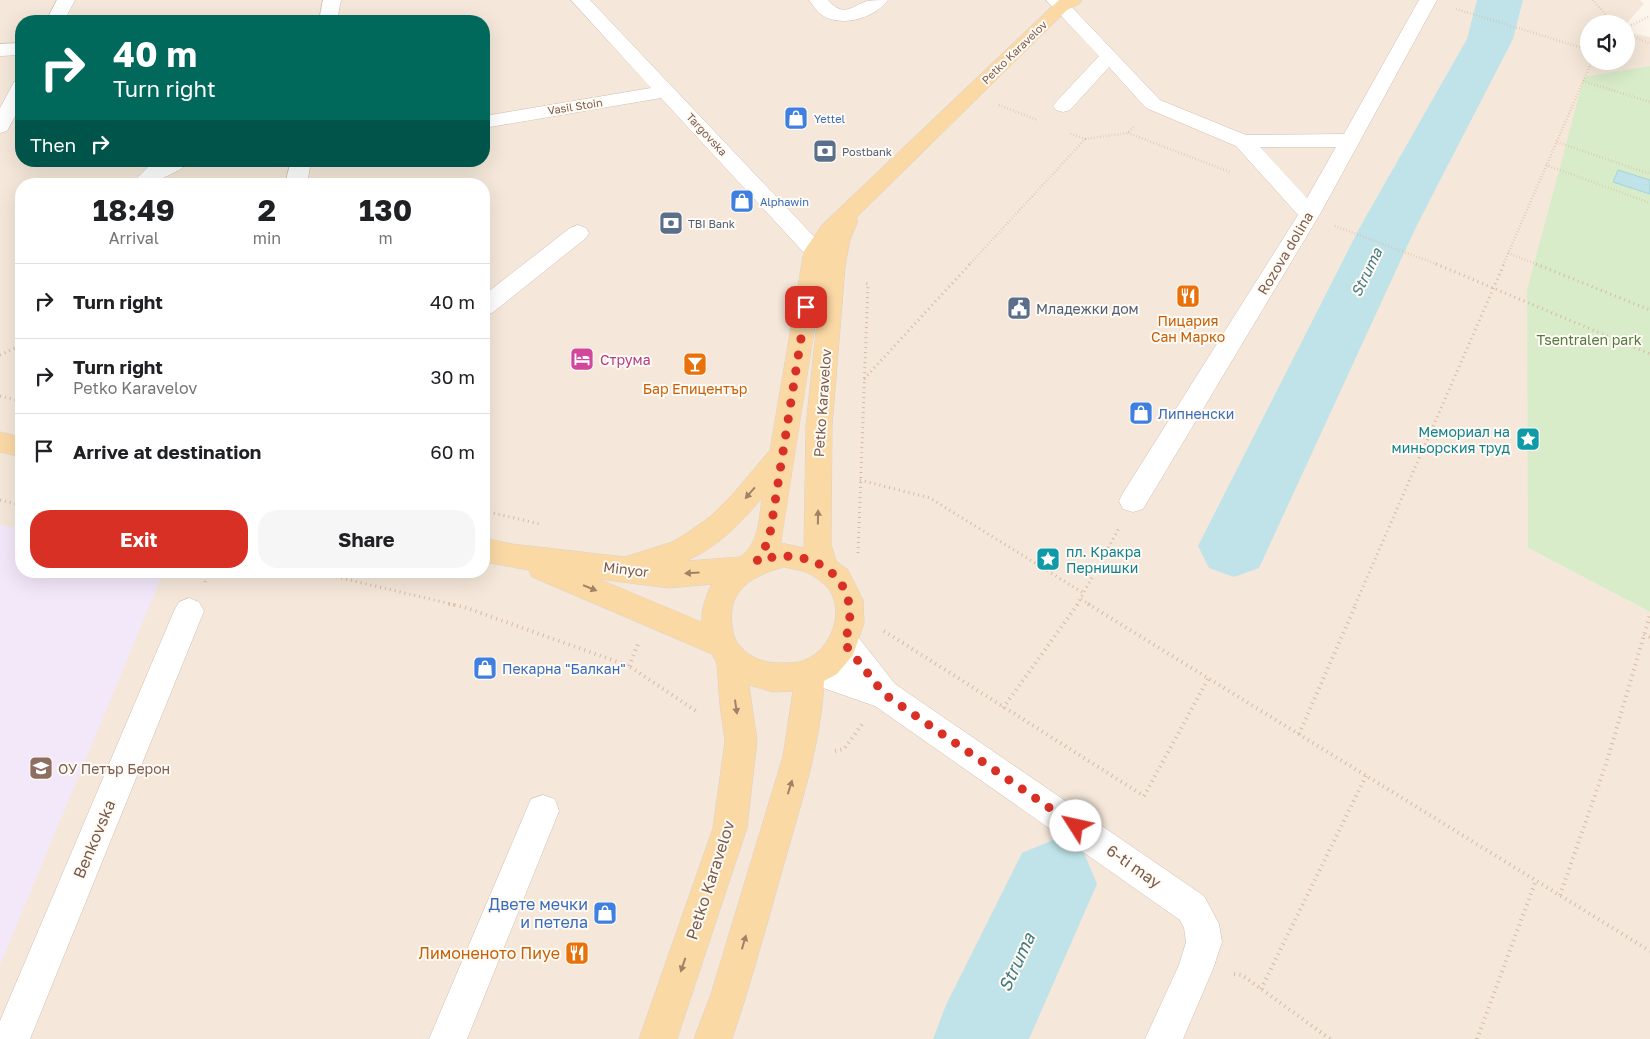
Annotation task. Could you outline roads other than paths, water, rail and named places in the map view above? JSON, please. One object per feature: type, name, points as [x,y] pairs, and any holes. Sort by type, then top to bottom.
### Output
[{"type":"main road","name":"Petko Karavelov","points":[[749,565],[769,540],[815,251],[830,230],[1063,2]]},
{"type":"main road","name":"Petko Karavelov","points":[[823,566],[817,544],[819,426],[834,267],[839,240],[850,212]]},
{"type":"main road","points":[[0,442],[15,446]]},
{"type":"main road","points":[[626,569],[653,561],[698,542],[717,527],[739,505],[782,456]]},
{"type":"main road","name":"Minyor","points":[[490,551],[512,556],[669,575],[749,565]]},
{"type":"main road","points":[[784,555],[798,556],[823,566],[839,580],[849,600],[851,622],[844,643],[836,654],[812,672],[786,678],[772,678],[747,670],[727,651],[715,617],[717,604],[727,585],[749,565],[784,555]]},
{"type":"main road","name":"Minyor","points":[[512,556],[727,651]]},
{"type":"main road","name":"Petko Karavelov","points":[[658,1039],[730,828],[742,741],[727,651]]},
{"type":"main road","points":[[713,1039],[729,994],[799,756],[812,672]]},
{"type":"street","points":[[58,15],[66,0]]},
{"type":"street","points":[[329,15],[332,0]]},
{"type":"street","name":"Targovska","points":[[580,0],[815,251],[834,267]]},
{"type":"street","points":[[818,0],[831,13],[855,16],[879,0]]},
{"type":"street","name":"Rozova dolina","points":[[1133,501],[1318,219],[1350,140],[1428,0]]},
{"type":"street","points":[[1063,2],[1153,104],[1243,141],[1350,140]]},
{"type":"street","points":[[0,50],[15,49]]},
{"type":"street","points":[[1063,106],[1109,56]]},
{"type":"street","name":"Vasil Stoin","points":[[490,121],[667,91]]},
{"type":"street","points":[[0,127],[15,98]]},
{"type":"street","points":[[1243,141],[1318,219]]},
{"type":"street","points":[[148,178],[155,172],[166,167]]},
{"type":"street","points":[[490,302],[578,233]]},
{"type":"street","name":"Benkovska","points":[[11,1039],[189,611]]},
{"type":"street","name":"6-ti may","points":[[844,643],[884,694],[1192,908],[1201,924],[1204,942],[1195,969],[1164,1039]]},
{"type":"street","name":"6-ti may","points":[[812,672],[884,694]]},
{"type":"street","points":[[448,1039],[543,811]]},
{"type":"water","points":[[1618,170],[1650,180],[1650,194],[1613,182]]},
{"type":"waterway","name":"Struma","points":[[1234,546],[1388,227],[1490,39],[1500,0]]},
{"type":"waterway","name":"Struma","points":[[980,1039],[1053,884]]},
{"type":"place","name":"Yettel","points":[[796,118]]},
{"type":"place","name":"Postbank","points":[[825,151]]},
{"type":"place","name":"Alphawin","points":[[742,201]]},
{"type":"place","name":"TBI Bank","points":[[671,223]]},
{"type":"place","name":"Пицария Сан Марко","points":[[1188,296]]},
{"type":"place","name":"Младежки дом","points":[[1019,308]]},
{"type":"place","name":"Струма","points":[[582,359]]},
{"type":"place","name":"Бар Епицентър","points":[[695,364]]},
{"type":"place","name":"Липненски","points":[[1141,413]]},
{"type":"place","name":"Мемориал на миньорския труд","points":[[1528,439]]},
{"type":"place","name":"пл. Кракра Пернишки","points":[[1048,559]]},
{"type":"place","name":"Пекарна \"Балкан\"","points":[[485,668]]},
{"type":"place","name":"ОУ Петър Берон","points":[[41,768]]},
{"type":"place","name":"Двете мечки и петела","points":[[605,913]]},
{"type":"place","name":"Лимоненото Пиуе","points":[[577,953]]},
{"type":"park label","name":"Tsentralen park","points":[[1589,339]]}]
